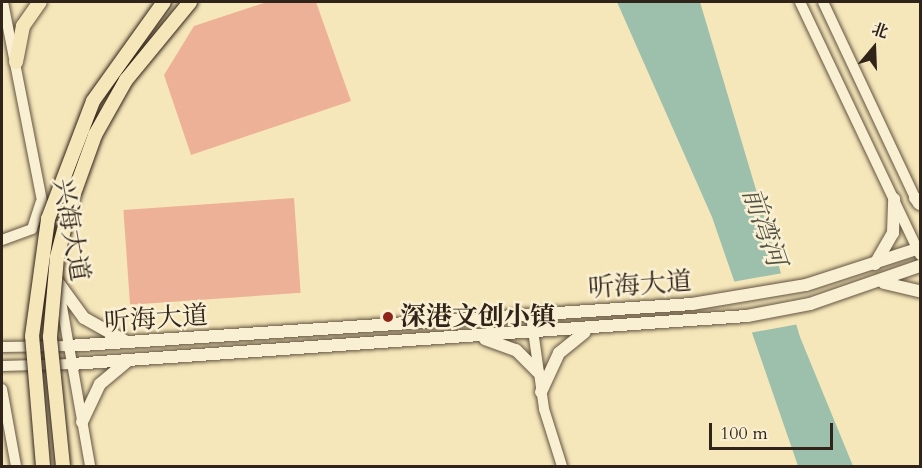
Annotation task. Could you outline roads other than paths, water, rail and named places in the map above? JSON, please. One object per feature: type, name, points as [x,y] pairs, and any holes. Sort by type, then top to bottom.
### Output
[{"type":"main road","points":[[16,62],[23,26],[40,2]]},
{"type":"main road","points":[[43,466],[32,336],[48,219],[93,101],[164,2]]},
{"type":"main road","points":[[64,466],[58,434],[51,317],[72,199],[95,135],[117,95],[190,2]]},
{"type":"main road","points":[[873,266],[891,240],[894,198]]},
{"type":"main road","name":"听海大道","points":[[69,346],[134,344],[721,301],[806,285],[920,251]]},
{"type":"main road","name":"听海大道","points":[[72,364],[591,330],[724,319],[810,304],[921,266]]},
{"type":"main road","points":[[57,280],[84,318],[134,344]]},
{"type":"main road","points":[[877,282],[921,291]]},
{"type":"main road","points":[[541,392],[559,353],[591,330]]},
{"type":"main road","points":[[478,337],[516,350],[538,372]]},
{"type":"main road","points":[[82,422],[104,379],[129,361]]},
{"type":"street","name":"兴海大道","points":[[3,2],[4,19],[16,62],[42,195],[90,466]]},
{"type":"street","points":[[800,2],[920,251]]},
{"type":"street","points":[[823,2],[919,204]]},
{"type":"street","points":[[2,240],[32,229],[42,195]]},
{"type":"street","points":[[531,316],[541,392],[562,466]]},
{"type":"street","points":[[2,346],[69,346]]},
{"type":"street","points":[[2,366],[72,364]]},
{"type":"street","points":[[2,389],[4,416],[16,466]]},
{"type":"water","name":"前湾河","points":[[617,2],[700,2],[800,337],[853,466],[798,466],[712,217]]},
{"type":"place","name":"深港文创小镇","points":[[388,317]]}]
